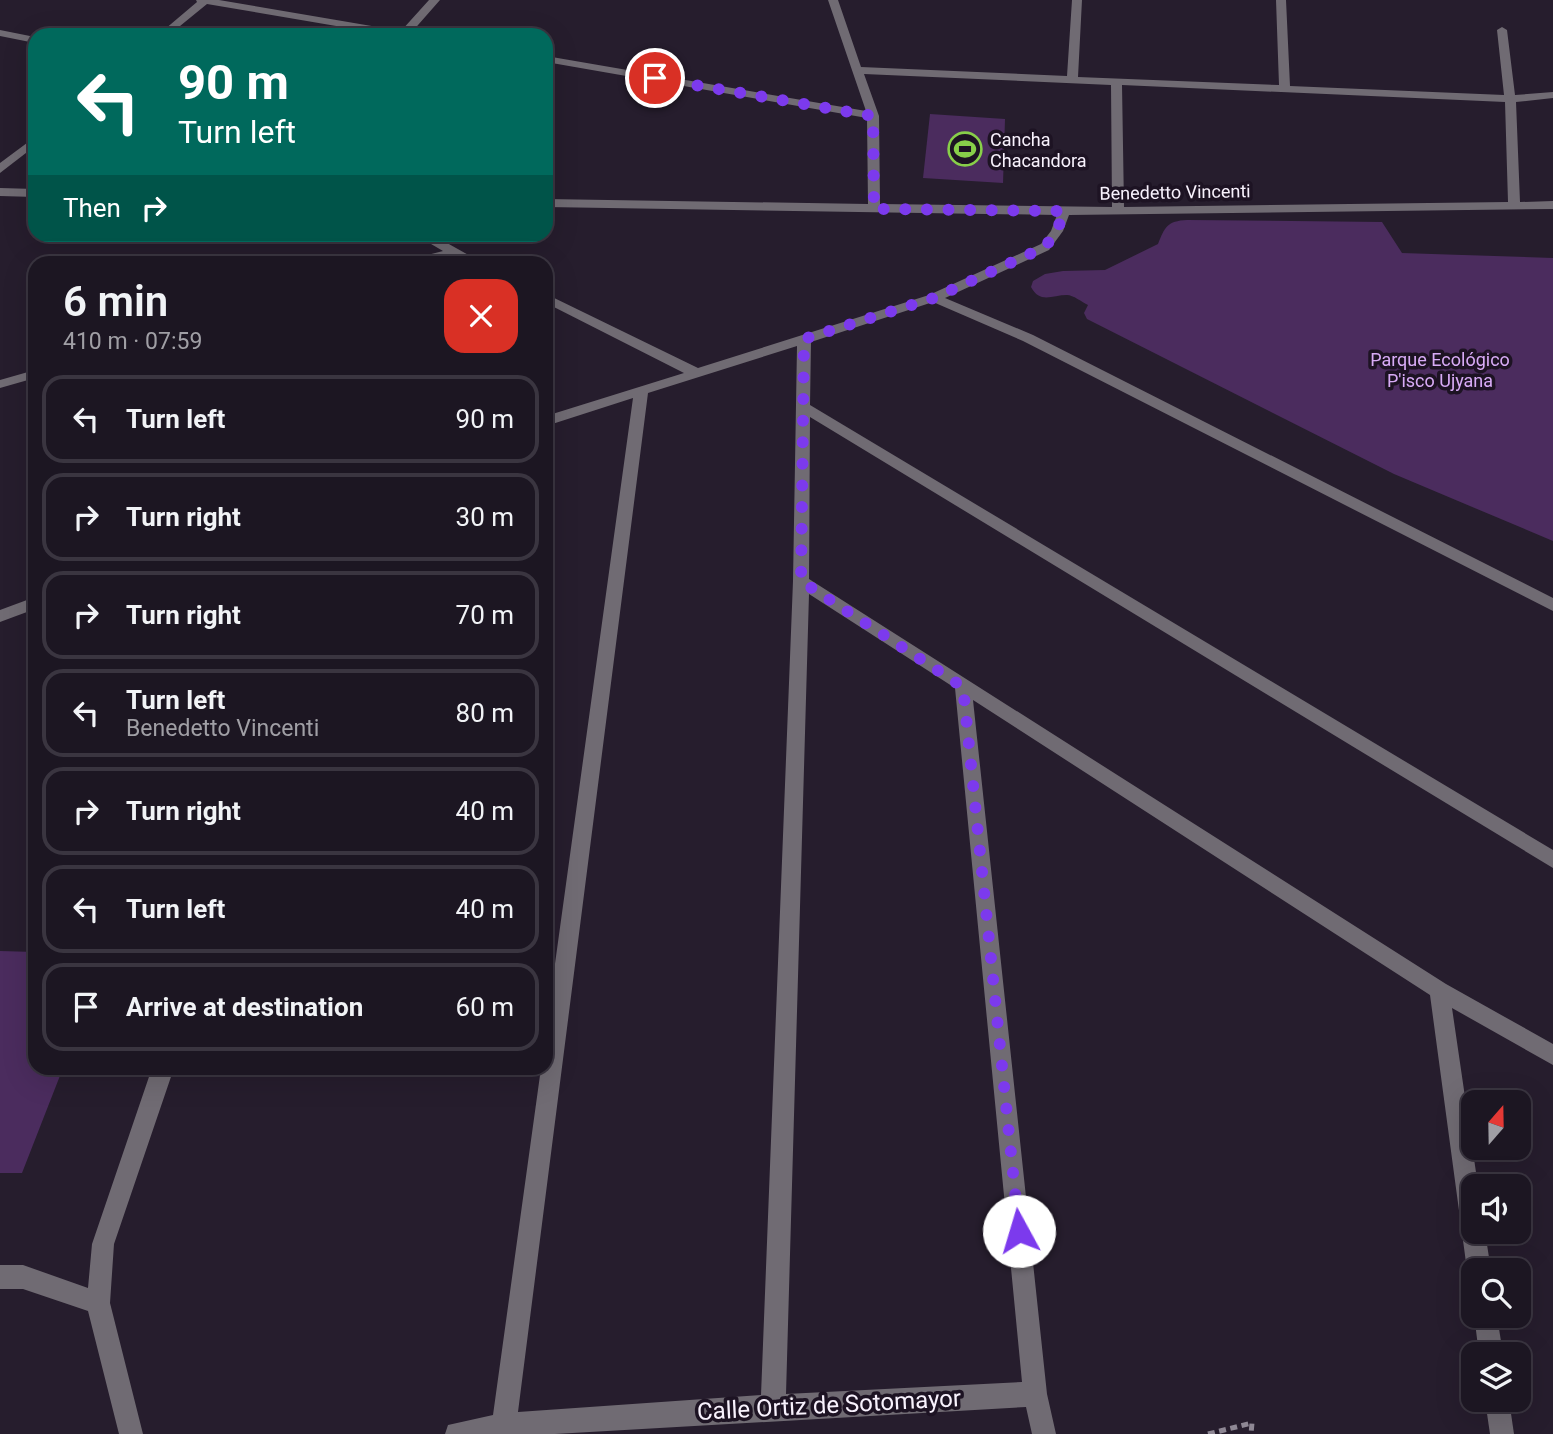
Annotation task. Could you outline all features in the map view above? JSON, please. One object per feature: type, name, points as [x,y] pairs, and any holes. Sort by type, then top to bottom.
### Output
[{"type":"street","points":[[171,28],[203,0],[364,28]]},
{"type":"street","points":[[410,28],[435,0]]},
{"type":"street","points":[[833,0],[873,116],[874,209]]},
{"type":"street","points":[[1072,80],[1077,0]]},
{"type":"street","points":[[1281,0],[1285,89]]},
{"type":"street","points":[[1502,30],[1510,99],[1514,205]]},
{"type":"street","points":[[0,33],[28,39]]},
{"type":"street","points":[[553,60],[873,116]]},
{"type":"street","points":[[857,70],[1510,99],[1553,95]]},
{"type":"street","points":[[1116,82],[1118,210]]},
{"type":"street","points":[[0,169],[28,146]]},
{"type":"street","points":[[0,192],[28,193]]},
{"type":"street","name":"Benedetto Vincenti","points":[[553,203],[1064,211],[1553,205]]},
{"type":"street","points":[[553,419],[934,298],[1045,247],[1057,231],[1064,211]]},
{"type":"street","points":[[435,242],[462,256]]},
{"type":"street","points":[[439,256],[453,252]]},
{"type":"street","points":[[934,298],[1028,338],[1553,605]]},
{"type":"street","points":[[553,301],[698,373]]},
{"type":"street","points":[[773,1407],[801,581],[804,339]]},
{"type":"street","points":[[0,384],[28,376]]},
{"type":"street","points":[[553,1055],[641,390]]},
{"type":"street","points":[[805,408],[1553,860]]},
{"type":"street","points":[[801,581],[1439,990],[1553,1055]]},
{"type":"street","points":[[0,616],[28,606]]},
{"type":"street","points":[[963,687],[1035,1394],[1044,1434]]},
{"type":"street","points":[[1439,990],[1477,1258]]},
{"type":"street","points":[[131,1434],[98,1303],[103,1244],[161,1075]]},
{"type":"street","points":[[504,1425],[550,1075]]},
{"type":"street","points":[[0,1278],[23,1277],[98,1303]]},
{"type":"street","name":"Calle Ortiz de Sotomayor","points":[[457,1434],[504,1425],[773,1407],[1035,1394]]},
{"type":"street","points":[[1499,1412],[1502,1434]]},
{"type":"path","points":[[1208,1434],[1252,1423],[1251,1434]]},
{"type":"green space","name":"Cancha Chacandora","points":[[930,114],[1005,119],[1003,183],[923,178]]},
{"type":"green space","name":"Parque Ecológico P'isco Ujyana","points":[[1187,220],[1382,222],[1402,253],[1553,258],[1553,541],[1394,474],[1087,319],[1084,313],[1088,305],[1075,297],[1042,297],[1031,287],[1033,281],[1045,274],[1105,270],[1158,244],[1168,226]]},
{"type":"green space","points":[[0,951],[28,952],[28,1075],[60,1075],[22,1173],[0,1173]]},
{"type":"place","name":"Cancha Chacandora","points":[[965,149]]},
{"type":"route","points":[[655,78],[873,116],[874,209],[1064,211],[1057,231],[1045,247],[934,298],[804,339],[801,581],[963,687],[1019,1231]]}]
